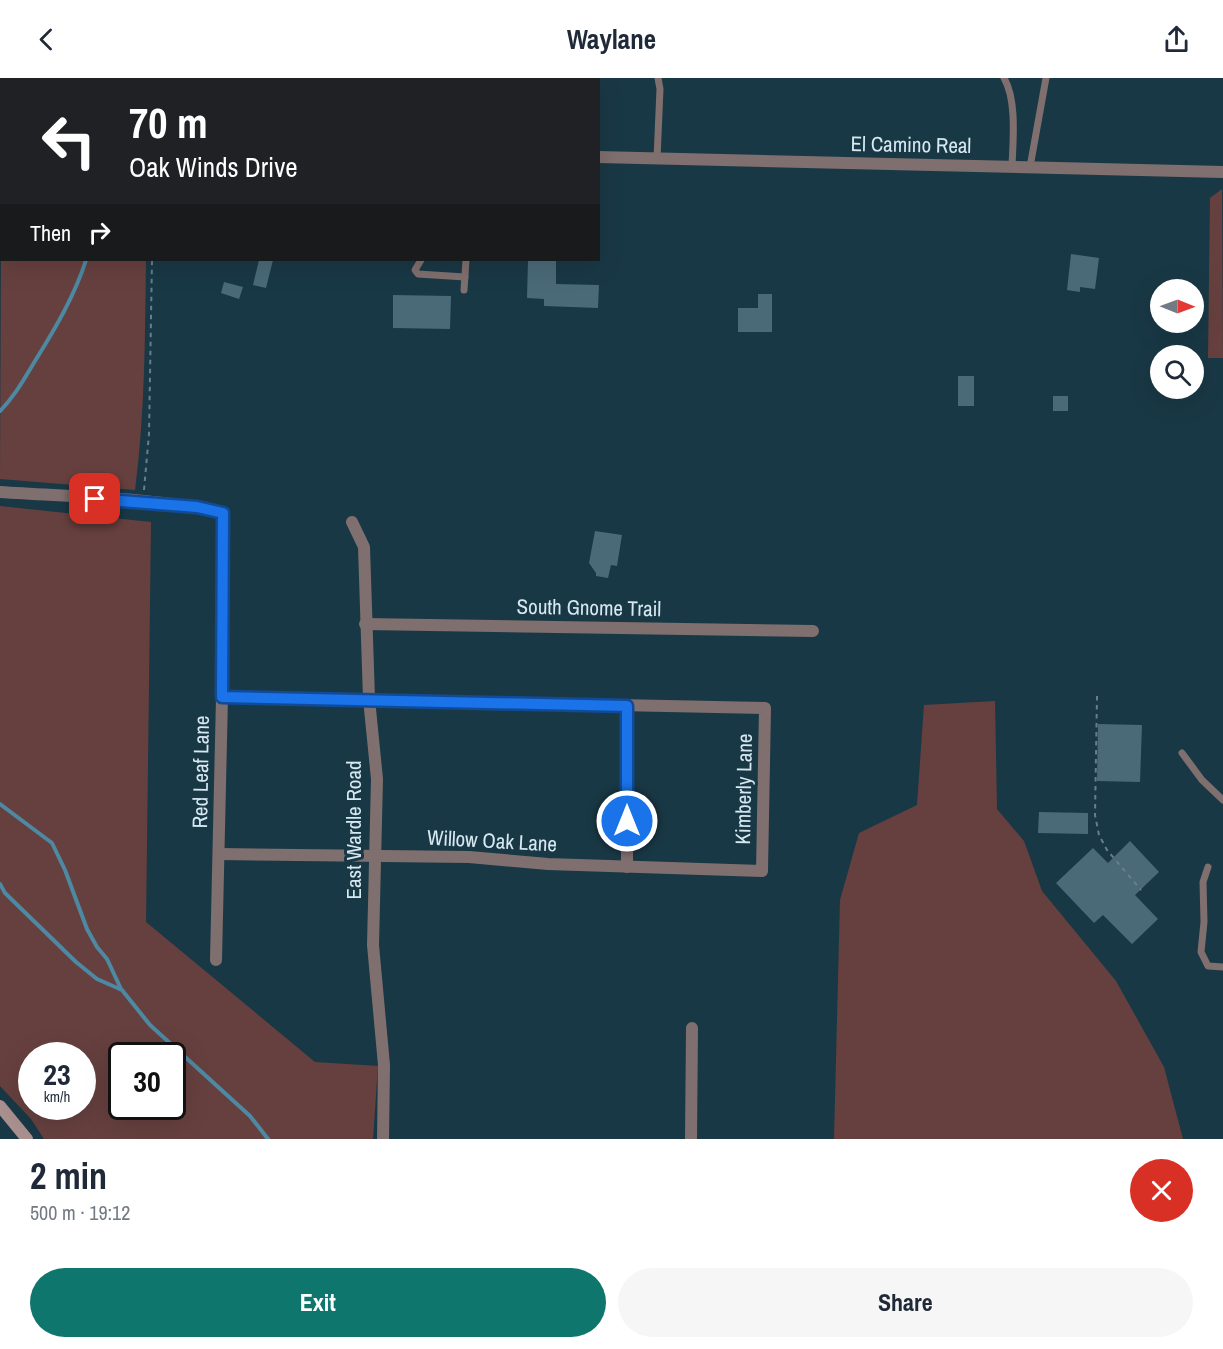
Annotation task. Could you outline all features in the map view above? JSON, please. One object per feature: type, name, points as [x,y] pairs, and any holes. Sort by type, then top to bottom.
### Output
[{"type":"street","name":"El Camino Real","points":[[600,158],[1223,172]]},
{"type":"street","points":[[0,492],[142,502]]},
{"type":"street","name":"Red Leaf Lane","points":[[142,502],[197,507],[223,513],[222,697],[216,960]]},
{"type":"street","name":"East Wardle Road","points":[[352,522],[364,547],[369,699],[377,779],[373,945],[384,1065],[383,1139]]},
{"type":"street","name":"South Gnome Trail","points":[[365,624],[813,631]]},
{"type":"street","points":[[222,697],[627,706],[627,867]]},
{"type":"street","name":"Kimberly Lane","points":[[627,706],[765,708],[762,871]]},
{"type":"street","name":"Willow Oak Lane","points":[[219,854],[469,857],[548,864],[762,871]]},
{"type":"street","points":[[691,1139],[692,1028]]},
{"type":"street","points":[[0,1106],[27,1139]]},
{"type":"lane","points":[[657,159],[660,89],[658,78]]},
{"type":"lane","points":[[1004,78],[1012,108],[1012,166]]},
{"type":"lane","points":[[1030,167],[1046,78]]},
{"type":"lane","points":[[420,261],[415,270],[418,274],[465,277]]},
{"type":"lane","points":[[464,290],[466,261]]},
{"type":"lane","points":[[1182,753],[1202,780],[1223,800]]},
{"type":"lane","points":[[1208,867],[1203,882],[1204,922],[1201,952],[1208,966],[1223,967]]},
{"type":"path","points":[[142,502],[150,423],[152,261]]},
{"type":"path","points":[[1097,696],[1095,815],[1097,825],[1107,850],[1141,890]]},
{"type":"shaded area","points":[[1222,189],[1223,358],[1208,358],[1210,198]]},
{"type":"shaded area","points":[[1,261],[146,261],[143,404],[135,490],[0,479]]},
{"type":"shaded area","points":[[0,506],[151,522],[146,922],[315,1062],[378,1066],[373,1139],[44,1139],[32,1120],[96,1120],[96,1042],[18,1042],[18,1105],[0,1086]]},
{"type":"shaded area","points":[[995,701],[997,809],[1024,841],[1042,891],[1116,981],[1164,1067],[1183,1139],[834,1139],[840,900],[859,833],[917,805],[924,705]]},
{"type":"building","points":[[1071,254],[1099,258],[1095,289],[1080,287],[1080,292],[1067,290]]},
{"type":"building","points":[[259,261],[273,261],[266,288],[253,285]]},
{"type":"building","points":[[528,261],[556,261],[556,284],[599,285],[598,308],[544,306],[544,299],[527,298]]},
{"type":"building","points":[[224,282],[243,287],[239,299],[221,293]]},
{"type":"building","points":[[758,294],[772,294],[772,332],[738,332],[738,308],[758,308]]},
{"type":"building","points":[[393,295],[451,296],[450,329],[393,328]]},
{"type":"building","points":[[958,376],[974,376],[974,406],[958,406]]},
{"type":"building","points":[[1053,396],[1068,396],[1068,411],[1053,411]]},
{"type":"building","points":[[595,531],[622,535],[617,566],[611,565],[608,578],[596,576],[589,563]]},
{"type":"building","points":[[1098,724],[1142,725],[1140,782],[1097,781]]},
{"type":"building","points":[[1039,812],[1088,813],[1088,834],[1038,833]]},
{"type":"building","points":[[1130,841],[1159,872],[1135,895],[1158,919],[1132,944],[1103,915],[1094,923],[1056,883],[1093,848],[1108,863]]},
{"type":"waterway","points":[[0,411],[19,387],[57,324],[86,261]]},
{"type":"waterway","points":[[0,804],[52,843],[65,870],[87,929],[107,959],[121,989]]},
{"type":"waterway","points":[[0,884],[5,893],[76,962],[97,979],[122,990],[150,1025],[250,1116],[268,1139]]},
{"type":"route","points":[[95,499],[197,507],[223,513],[222,697],[627,706],[627,821]]}]
